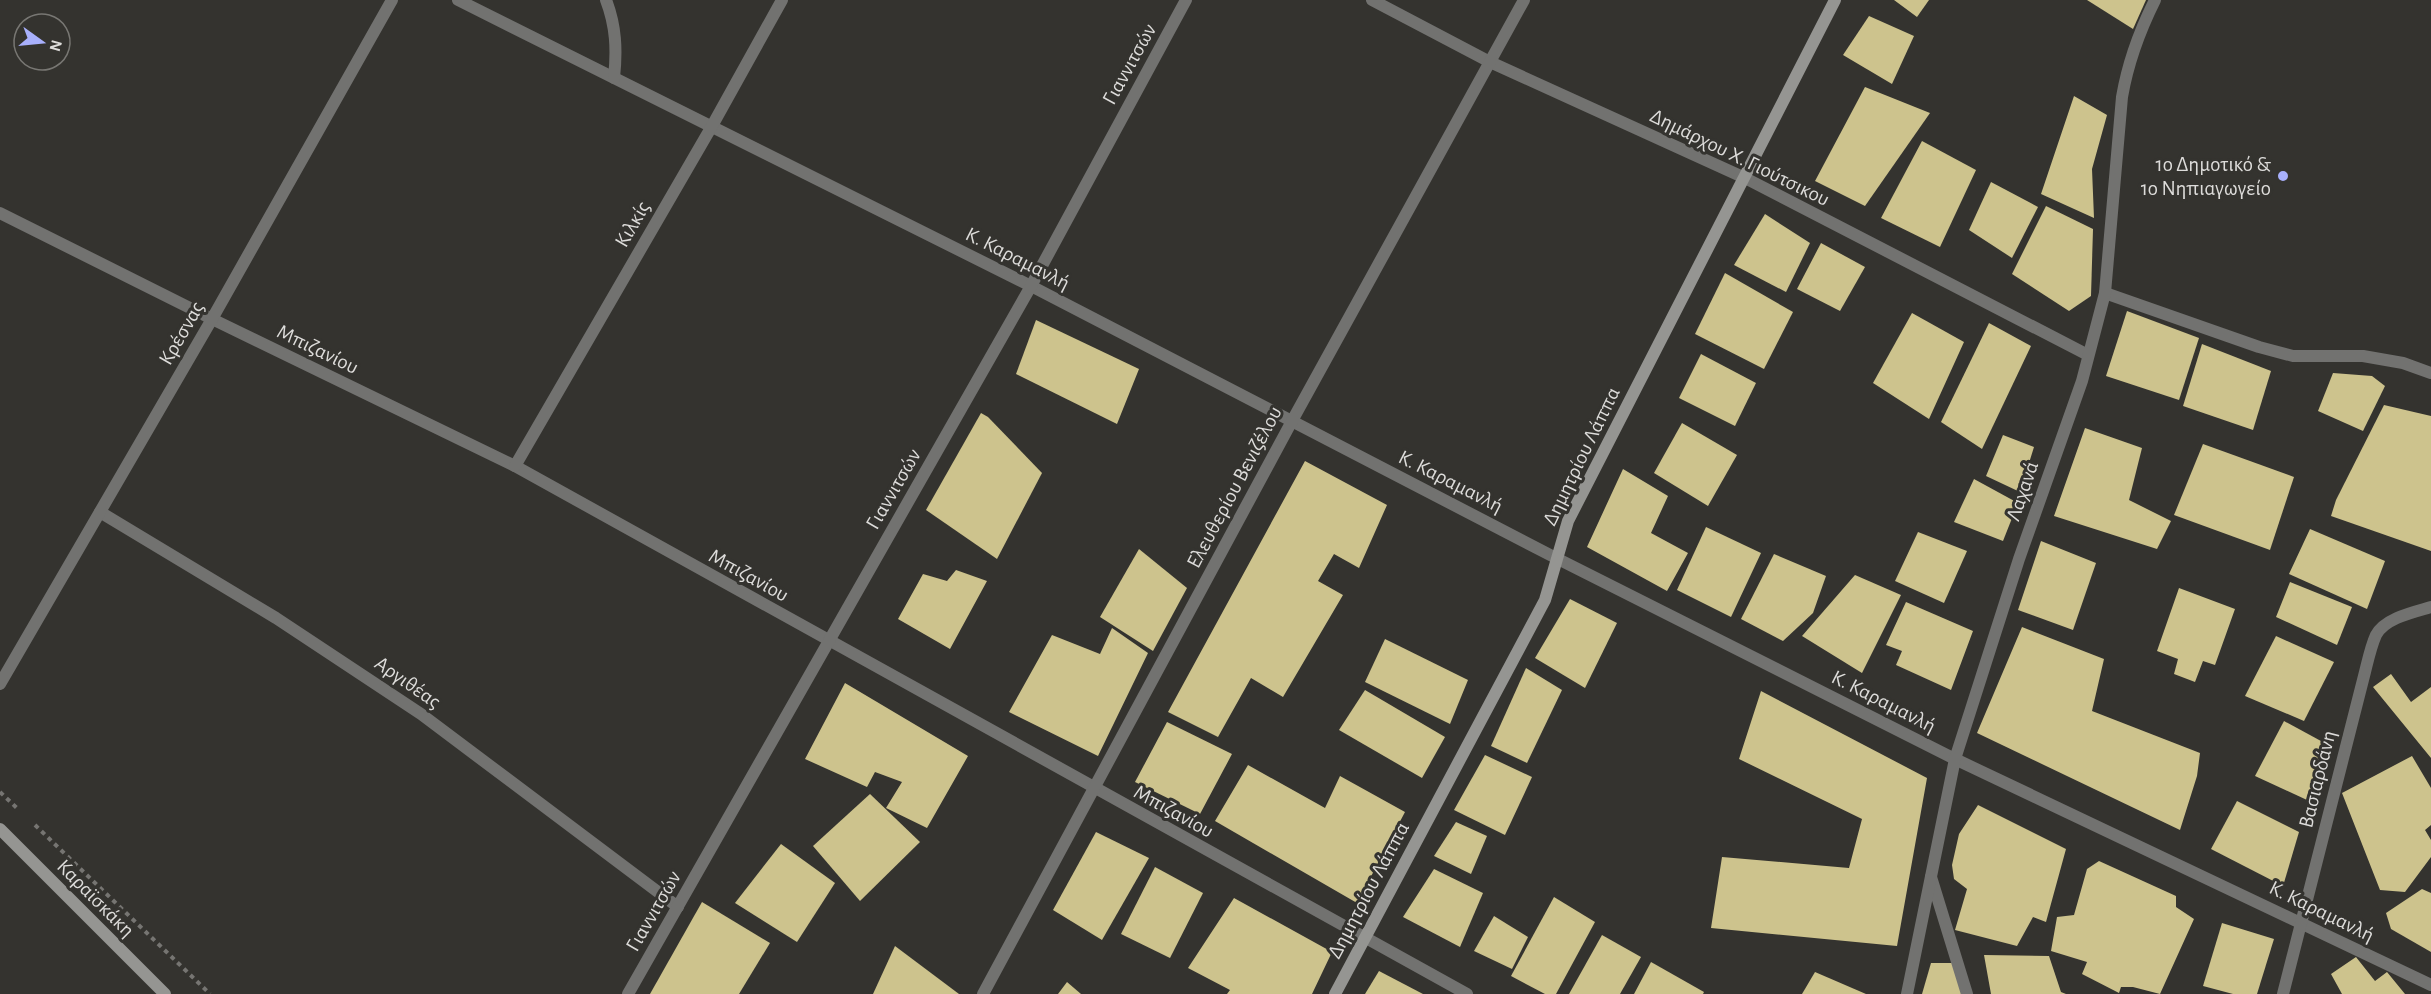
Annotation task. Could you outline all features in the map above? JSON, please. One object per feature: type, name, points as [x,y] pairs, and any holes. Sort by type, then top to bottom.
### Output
[{"type":"street","name":"Κρέσνας","points":[[0,684],[212,320],[392,0]]},
{"type":"street","name":"Κ. Καραμανλή","points":[[458,0],[1031,286],[1556,558],[1955,759],[2431,985]]},
{"type":"street","points":[[606,0],[616,34],[614,78]]},
{"type":"street","name":"Κιλκίς","points":[[515,466],[712,126],[782,0]]},
{"type":"street","name":"Γιαννιτσών","points":[[628,994],[1031,286],[1186,0]]},
{"type":"street","name":"Δημάρχου Χ. Γιούτσικου","points":[[1372,0],[1490,62],[1745,178],[2088,355]]},
{"type":"street","name":"Ελευθερίου Βενιζέλου","points":[[983,994],[1292,421],[1524,0]]},
{"type":"street","name":"Δημητρίου Λάππα","points":[[1335,994],[1545,600],[1568,521],[1835,0]]},
{"type":"street","name":"Λαχανά","points":[[1907,994],[1955,759],[2019,559],[2082,381],[2105,293],[2122,97],[2127,67],[2137,36],[2155,0]]},
{"type":"street","name":"Μπιζανίου","points":[[0,213],[212,320],[515,466],[1467,994]]},
{"type":"street","points":[[2105,293],[2259,347],[2293,356],[2363,356],[2403,363],[2431,373]]},
{"type":"street","name":"Αργιθέας","points":[[100,512],[276,618],[421,714],[678,906]]},
{"type":"street","name":"Βασιαρδάνη","points":[[2283,994],[2376,634],[2390,622],[2431,607]]},
{"type":"street","name":"Καραϊσκάκη","points":[[0,829],[165,994]]},
{"type":"street","points":[[1931,875],[1967,994]]},
{"type":"path","points":[[0,792],[25,816]]},
{"type":"path","points":[[34,824],[210,994]]},
{"type":"building","points":[[1894,0],[1929,0],[1917,17]]},
{"type":"building","points":[[2087,0],[2146,0],[2133,29]]},
{"type":"building","points":[[1869,16],[1914,36],[1892,84],[1843,55]]},
{"type":"building","points":[[1865,87],[1930,113],[1865,206],[1815,181]]},
{"type":"building","points":[[2074,96],[2107,115],[2092,169],[2094,218],[2041,194]]},
{"type":"building","points":[[1922,141],[1976,170],[1940,247],[1881,218]]},
{"type":"building","points":[[1991,182],[2038,207],[2012,258],[1969,230]]},
{"type":"building","points":[[2046,206],[2093,229],[2091,296],[2069,311],[2012,274]]},
{"type":"building","points":[[1765,214],[1810,243],[1786,292],[1734,265]]},
{"type":"building","points":[[1821,243],[1865,267],[1840,311],[1797,289]]},
{"type":"building","points":[[1725,273],[1793,312],[1764,369],[1695,334]]},
{"type":"building","points":[[2127,311],[2199,338],[2179,400],[2106,376]]},
{"type":"building","points":[[1912,313],[1964,342],[1929,419],[1873,383]]},
{"type":"building","points":[[1036,320],[1139,369],[1117,424],[1016,374]]},
{"type":"building","points":[[1989,323],[2031,346],[1982,449],[1941,422]]},
{"type":"building","points":[[2202,344],[2271,371],[2253,430],[2183,406]]},
{"type":"building","points":[[1701,354],[1756,383],[1735,426],[1679,398]]},
{"type":"building","points":[[2333,373],[2372,376],[2385,386],[2363,431],[2318,411]]},
{"type":"building","points":[[2384,405],[2431,416],[2431,551],[2331,516],[2336,500]]},
{"type":"building","points":[[981,413],[988,417],[1042,473],[997,559],[926,510]]},
{"type":"building","points":[[1682,423],[1737,455],[1708,506],[1654,473]]},
{"type":"building","points":[[2085,428],[2142,448],[2129,500],[2171,521],[2157,549],[2054,516]]},
{"type":"building","points":[[2003,435],[2034,447],[2020,492],[1986,476]]},
{"type":"building","points":[[2203,444],[2294,477],[2270,550],[2174,515]]},
{"type":"building","points":[[1305,461],[1387,505],[1359,568],[1334,554],[1318,581],[1343,595],[1283,697],[1251,678],[1218,737],[1168,712]]},
{"type":"building","points":[[1623,469],[1668,496],[1651,533],[1688,553],[1667,591],[1587,547]]},
{"type":"building","points":[[1974,479],[2018,503],[2003,541],[1954,522]]},
{"type":"building","points":[[1706,527],[1761,553],[1731,617],[1677,590]]},
{"type":"building","points":[[2310,529],[2385,561],[2367,609],[2289,574]]},
{"type":"building","points":[[1918,532],[1967,551],[1944,603],[1895,581]]},
{"type":"building","points":[[2041,541],[2096,563],[2073,630],[2018,610]]},
{"type":"building","points":[[1139,549],[1187,588],[1153,651],[1100,617]]},
{"type":"building","points":[[1774,554],[1826,576],[1813,613],[1783,641],[1741,619]]},
{"type":"building","points":[[956,570],[987,581],[950,649],[898,619],[923,574],[947,581]]},
{"type":"building","points":[[1855,575],[1901,595],[1862,673],[1802,636]]},
{"type":"building","points":[[2290,582],[2352,607],[2337,645],[2276,617]]},
{"type":"building","points":[[2179,588],[2235,609],[2215,665],[2203,661],[2195,682],[2174,674],[2178,659],[2157,651]]},
{"type":"building","points":[[1570,599],[1617,623],[1585,688],[1535,658]]},
{"type":"building","points":[[1906,602],[1973,631],[1951,690],[1896,665],[1902,651],[1886,645]]},
{"type":"building","points":[[2022,627],[2104,659],[2092,711],[2200,753],[2197,776],[2180,830],[1977,733]]},
{"type":"building","points":[[1112,628],[1148,653],[1098,756],[1009,712],[1052,635],[1100,654]]},
{"type":"building","points":[[2276,636],[2334,662],[2304,721],[2245,696]]},
{"type":"building","points":[[1385,639],[1468,680],[1450,724],[1365,682]]},
{"type":"building","points":[[1526,668],[1562,690],[1527,763],[1491,746]]},
{"type":"building","points":[[2391,674],[2411,702],[2431,687],[2431,758],[2373,687]]},
{"type":"building","points":[[845,683],[968,756],[927,828],[886,808],[902,782],[875,772],[867,787],[805,759]]},
{"type":"building","points":[[1365,690],[1445,737],[1422,778],[1339,730]]},
{"type":"building","points":[[1761,691],[1927,778],[1897,946],[1711,928],[1722,857],[1849,868],[1862,819],[1739,759]]},
{"type":"building","points":[[2284,721],[2332,747],[2307,800],[2255,776]]},
{"type":"building","points":[[1167,722],[1232,754],[1200,814],[1135,782]]},
{"type":"building","points":[[1485,755],[1532,777],[1505,835],[1454,810]]},
{"type":"building","points":[[2412,756],[2431,788],[2431,825],[2425,830],[2431,840],[2431,857],[2405,892],[2380,890],[2342,793]]},
{"type":"building","points":[[1248,765],[1325,808],[1340,776],[1405,812],[1357,903],[1215,821]]},
{"type":"building","points":[[870,794],[920,842],[860,901],[813,846]]},
{"type":"building","points":[[2237,801],[2299,832],[2283,886],[2211,849]]},
{"type":"building","points":[[1978,805],[2066,849],[2046,922],[2033,917],[2017,946],[1955,930],[1967,889],[1954,879],[1952,865],[1959,834]]},
{"type":"building","points":[[1456,822],[1487,836],[1471,874],[1434,856]]},
{"type":"building","points":[[1096,832],[1149,858],[1102,940],[1053,910]]},
{"type":"building","points":[[781,844],[835,883],[797,942],[735,903]]},
{"type":"building","points":[[2099,861],[2176,896],[2176,907],[2194,919],[2160,994],[2133,987],[2121,987],[2119,993],[2082,974],[2087,962],[2051,951],[2057,917],[2074,915],[2087,869]]},
{"type":"building","points":[[1155,867],[1203,893],[1170,958],[1121,934]]},
{"type":"building","points":[[1434,869],[1483,893],[1460,947],[1403,917]]},
{"type":"building","points":[[2422,889],[2431,893],[2431,952],[2391,929],[2386,913]]},
{"type":"building","points":[[1554,897],[1595,922],[1556,994],[1545,994],[1511,976]]},
{"type":"building","points":[[1234,898],[1332,952],[1312,994],[1227,994],[1230,990],[1188,968]]},
{"type":"building","points":[[702,902],[770,943],[739,994],[650,994]]},
{"type":"building","points":[[1494,916],[1528,937],[1512,969],[1474,951]]},
{"type":"building","points":[[2222,923],[2274,939],[2257,994],[2233,994],[2203,986]]},
{"type":"building","points":[[1602,935],[1641,957],[1620,994],[1569,994]]},
{"type":"building","points":[[895,946],[959,994],[873,994]]},
{"type":"building","points":[[1984,955],[2049,956],[2061,992],[2066,994],[1991,994]]},
{"type":"building","points":[[2356,957],[2375,981],[2387,972],[2405,994],[2342,994],[2331,974]]},
{"type":"building","points":[[1651,962],[1704,992],[1703,994],[1634,994]]},
{"type":"building","points":[[1931,963],[1954,963],[1962,994],[1922,994]]},
{"type":"building","points":[[1379,971],[1423,994],[1365,994]]},
{"type":"building","points":[[1815,972],[1866,994],[1802,994]]},
{"type":"building","points":[[1067,982],[1081,994],[1058,994]]},
{"type":"place","name":"1ο Δημοτικό & 1ο Νηπιαγωγείο","points":[[2283,176]]}]
